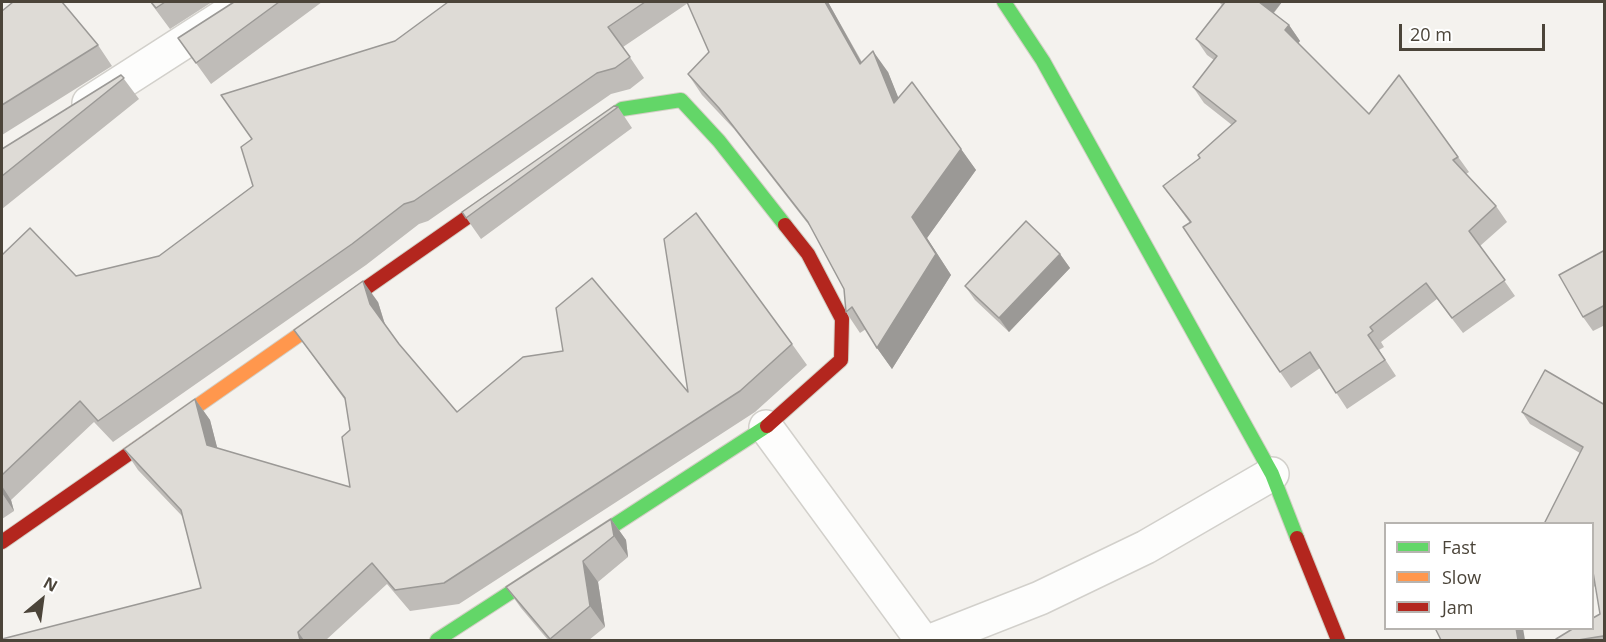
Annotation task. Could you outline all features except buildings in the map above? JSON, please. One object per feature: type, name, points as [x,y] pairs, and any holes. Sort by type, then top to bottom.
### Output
[{"type":"street","points":[[60,121],[246,2]]},
{"type":"street","points":[[1004,2],[1043,61],[1272,474],[1338,640]]},
{"type":"street","points":[[437,640],[766,427],[841,360],[842,319],[808,254],[719,141],[681,100],[622,109],[573,143]]},
{"type":"street","points":[[2,542],[514,184]]},
{"type":"street","points":[[766,427],[922,640]]},
{"type":"street","points":[[933,640],[1040,598],[1146,547],[1272,474]]},
{"type":"traffic: fast","points":[[1004,2],[1043,61],[1272,474],[1297,538]]},
{"type":"traffic: fast","points":[[584,136],[622,109],[681,100],[719,141],[785,225]]},
{"type":"traffic: fast","points":[[437,640],[767,426]]},
{"type":"traffic: slow","points":[[160,432],[359,293]]},
{"type":"traffic: jam","points":[[359,293],[502,193]]},
{"type":"traffic: jam","points":[[767,426],[841,360],[842,319],[808,254],[785,225]]},
{"type":"traffic: jam","points":[[2,542],[160,432]]},
{"type":"traffic: jam","points":[[1297,538],[1338,640]]}]
